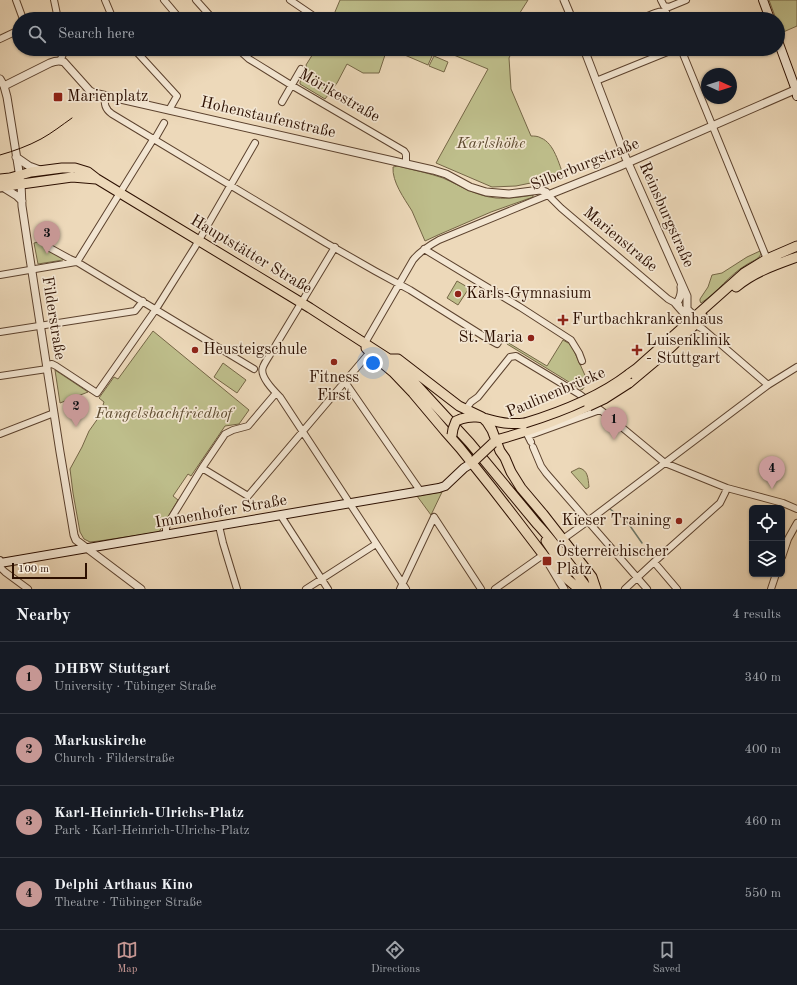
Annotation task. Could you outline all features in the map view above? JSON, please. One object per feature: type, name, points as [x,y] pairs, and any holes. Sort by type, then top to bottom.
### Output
[{"type":"main road","points":[[763,0],[767,12]]},
{"type":"main road","points":[[784,56],[797,91]]},
{"type":"main road","points":[[64,178],[69,168]]},
{"type":"main road","name":"Hauptstätter Straße","points":[[20,180],[29,173],[43,170],[75,168],[88,172],[97,179],[301,302],[365,342],[389,359],[412,380],[470,443],[547,535],[588,589]]},
{"type":"main road","name":"Hauptstätter Straße","points":[[20,180],[78,177],[97,179]]},
{"type":"main road","points":[[0,184],[20,180]]},
{"type":"main road","points":[[629,379],[642,373],[744,273],[767,259],[797,246]]},
{"type":"main road","points":[[695,320],[742,282],[770,267],[797,257]]},
{"type":"main road","points":[[365,342],[365,347],[403,382],[453,438],[544,556],[550,560],[566,578],[579,589]]},
{"type":"main road","name":"Hauptstätter Straße","points":[[389,359],[398,359],[459,406],[466,409]]},
{"type":"main road","name":"Paulinenbrücke","points":[[515,430],[525,423],[542,418],[588,399],[617,383],[629,379]]},
{"type":"main road","name":"Paulinenbrücke","points":[[495,442],[502,433],[538,427],[572,414],[604,399],[629,379]]},
{"type":"main road","points":[[453,438],[453,429],[466,409],[515,430],[506,444],[505,458]]},
{"type":"main road","points":[[459,419],[472,416],[482,417],[488,424],[495,442],[521,488],[592,577],[596,589]]},
{"type":"main road","points":[[464,468],[495,442]]},
{"type":"main road","points":[[464,468],[466,455]]},
{"type":"main road","name":"Immenhofer Straße","points":[[0,562],[87,549],[421,492],[445,486],[464,468]]},
{"type":"main road","name":"Hauptstätter Straße","points":[[537,524],[547,544],[579,589]]},
{"type":"street","points":[[16,0],[20,12]]},
{"type":"street","points":[[54,0],[57,12]]},
{"type":"street","points":[[105,0],[109,12]]},
{"type":"street","points":[[164,0],[174,12]]},
{"type":"street","points":[[196,0],[207,12]]},
{"type":"street","points":[[290,0],[308,12]]},
{"type":"street","points":[[564,0],[569,12]]},
{"type":"street","points":[[661,0],[666,12]]},
{"type":"street","points":[[658,12],[686,0]]},
{"type":"street","points":[[0,39],[12,33]]},
{"type":"street","points":[[60,61],[62,56]]},
{"type":"street","points":[[140,56],[177,96],[169,110]]},
{"type":"street","name":"Mörikestraße","points":[[246,56],[291,85],[404,151],[406,154],[406,164]]},
{"type":"street","name":"Reinsburgstraße","points":[[587,56],[628,163],[680,281],[686,296],[688,309],[695,320]]},
{"type":"street","points":[[596,81],[658,56]]},
{"type":"street","points":[[684,56],[767,259]]},
{"type":"street","points":[[4,86],[50,63],[55,61],[64,62],[90,91],[94,94],[105,96],[105,106],[108,111],[498,344],[501,338]]},
{"type":"street","points":[[282,102],[301,69]]},
{"type":"street","name":"Filderstraße","points":[[0,79],[7,97],[32,270],[74,535],[76,540],[131,586],[141,589]]},
{"type":"street","name":"Silberburgstraße","points":[[365,342],[416,257],[424,249],[439,240],[628,163],[797,91]]},
{"type":"street","name":"Hohenstaufenstraße","points":[[105,96],[424,168],[446,174],[470,187],[486,192],[509,194],[540,190],[546,192],[548,195]]},
{"type":"street","points":[[0,275],[77,262],[164,123]]},
{"type":"street","points":[[0,376],[47,367],[52,364],[97,393],[156,309],[199,240],[255,143]]},
{"type":"street","points":[[16,157],[29,166],[43,170]]},
{"type":"street","points":[[0,184],[22,201]]},
{"type":"street","name":"Marienstraße","points":[[548,195],[561,208],[695,320],[703,329],[768,385]]},
{"type":"street","points":[[48,247],[77,262],[143,301],[254,369]]},
{"type":"street","points":[[334,247],[262,371],[264,377],[280,397],[303,431],[376,544],[401,586],[406,589]]},
{"type":"street","points":[[424,249],[520,307],[571,340],[582,361]]},
{"type":"street","name":"Reinsburgstraße","points":[[676,304],[679,301],[681,294],[680,281]]},
{"type":"street","points":[[0,332],[135,311],[143,301]]},
{"type":"street","name":"Marienstraße","points":[[676,304],[688,309]]},
{"type":"street","points":[[202,468],[248,496],[370,352]]},
{"type":"street","points":[[466,409],[471,402],[478,397],[510,357],[518,356],[574,391],[600,410],[665,463],[727,488],[783,503],[797,509]]},
{"type":"street","points":[[563,539],[768,385],[797,367]]},
{"type":"street","points":[[345,382],[421,492]]},
{"type":"street","points":[[166,535],[167,526],[202,468],[225,434],[248,426],[276,393]]},
{"type":"street","points":[[478,397],[474,408],[482,417]]},
{"type":"street","points":[[600,410],[531,442],[541,466],[546,473],[647,589]]},
{"type":"street","points":[[0,434],[54,412]]},
{"type":"street","points":[[625,589],[720,503],[727,488]]},
{"type":"street","points":[[281,516],[328,589]]},
{"type":"street","points":[[401,586],[434,517],[481,589]]},
{"type":"street","points":[[785,548],[797,523]]},
{"type":"street","points":[[219,526],[237,589]]},
{"type":"street","points":[[306,589],[376,544]]},
{"type":"street","points":[[496,589],[544,556],[564,589]]},
{"type":"street","points":[[0,562],[1,568],[5,572],[28,589]]},
{"type":"street","points":[[654,562],[677,589]]},
{"type":"street","points":[[592,577],[602,589]]},
{"type":"street","points":[[771,589],[775,577]]},
{"type":"green space","points":[[340,0],[528,0],[520,12],[335,12]]},
{"type":"green space","points":[[769,0],[797,0],[797,26],[785,31],[785,12],[773,12]]},
{"type":"green space","points":[[312,56],[385,56],[379,73],[363,73],[347,64],[337,83],[325,99],[300,84],[307,70],[306,65]]},
{"type":"green space","points":[[407,56],[432,56],[428,65]]},
{"type":"green space","points":[[434,56],[448,62],[444,72],[429,66]]},
{"type":"green space","name":"Karlshöhe","points":[[456,56],[510,56],[511,89],[531,136],[540,137],[549,144],[556,154],[564,177],[516,186],[492,187],[436,163],[488,69]]},
{"type":"green space","points":[[398,166],[443,178],[489,197],[505,198],[533,195],[533,197],[491,212],[425,241],[412,211],[396,184],[393,167]]},
{"type":"green space","points":[[38,242],[63,258],[63,260],[38,264],[34,243]]},
{"type":"green space","points":[[760,251],[761,254],[758,258],[740,269],[701,303],[700,299],[708,287],[712,275],[722,273],[747,257]]},
{"type":"green space","points":[[457,281],[469,288],[458,305],[447,298]]},
{"type":"green space","name":"Fangelsbachfriedhof","points":[[153,331],[249,410],[239,424],[225,426],[191,476],[188,474],[173,496],[178,500],[159,532],[90,542],[84,539],[80,532],[70,469],[89,431],[106,407],[103,405],[104,402],[99,398],[114,377],[118,379]]},
{"type":"green space","points":[[563,340],[568,343],[570,342],[588,382],[582,390],[507,344],[507,342],[547,366]]},
{"type":"green space","points":[[223,363],[246,380],[237,393],[214,377]]},
{"type":"green space","points":[[55,370],[88,392],[60,403]]},
{"type":"green space","points":[[579,468],[582,469],[587,475],[589,487],[586,489],[571,472]]},
{"type":"green space","points":[[442,492],[431,515],[417,496]]},
{"type":"waterway","points":[[610,509],[628,523],[642,543]]},
{"type":"tram line","points":[[0,155],[36,142],[72,118]]},
{"type":"place","name":"Marienplatz","points":[[58,97]]},
{"type":"place","name":"Karl-Heinrich-Ulrichs-Platz","points":[[47,254]]},
{"type":"place","name":"Karls-Gymnasium","points":[[458,294]]},
{"type":"place","name":"Furtbachkrankenhaus","points":[[563,320]]},
{"type":"place","name":"St. Maria","points":[[531,338]]},
{"type":"place","name":"Heusteigschule","points":[[195,350]]},
{"type":"place","name":"Luisenklinik - Stuttgart","points":[[637,350]]},
{"type":"place","name":"Fitness First","points":[[334,362]]},
{"type":"place","name":"Markuskirche","points":[[76,427]]},
{"type":"place","name":"DHBW Stuttgart","points":[[614,440]]},
{"type":"place","name":"Delphi Arthaus Kino","points":[[772,489]]},
{"type":"place","name":"Kieser Training","points":[[679,521]]},
{"type":"place","name":"Österreichischer Platz","points":[[547,561]]}]
